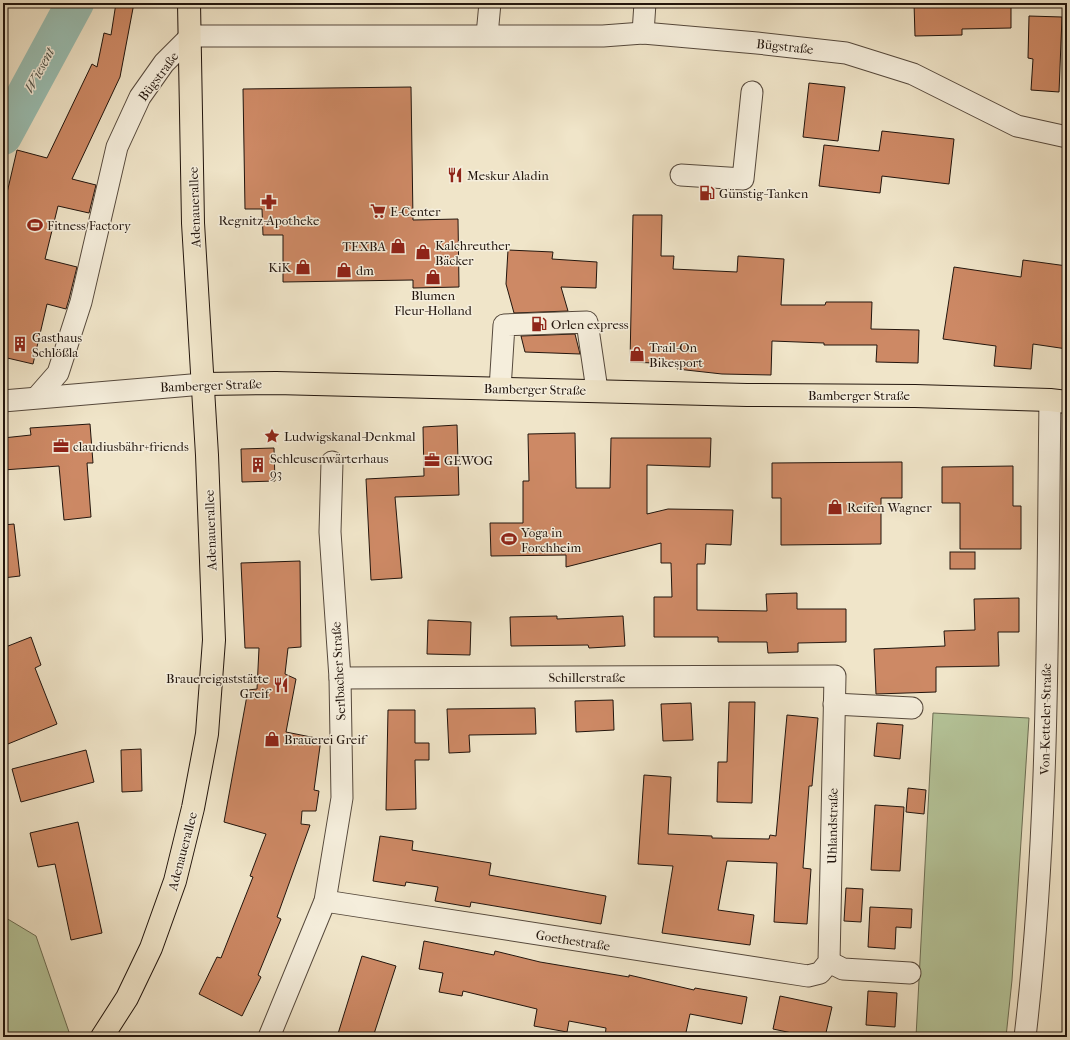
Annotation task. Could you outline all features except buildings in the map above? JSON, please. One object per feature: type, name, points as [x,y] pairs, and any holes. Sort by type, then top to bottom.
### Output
[{"type":"main road","name":"Adenauerallee","points":[[102,1037],[127,998],[151,948],[175,881],[193,808],[207,734],[214,640],[207,454],[194,223],[191,36],[189,3]]},
{"type":"main road","name":"Bamberger Straße","points":[[203,384],[276,383],[747,395],[928,396],[1059,401]]},
{"type":"street","points":[[487,35],[490,3]]},
{"type":"street","points":[[643,33],[645,3]]},
{"type":"street","name":"Bügstraße","points":[[37,397],[58,373],[81,302],[117,147],[140,97],[164,63],[191,36],[603,36],[643,33],[757,43],[846,53],[913,74],[1017,126],[1067,137]]},
{"type":"street","points":[[681,175],[743,179],[752,92]]},
{"type":"street","points":[[500,388],[504,325],[587,322],[597,390]]},
{"type":"street","name":"Bamberger Straße","points":[[3,401],[203,384]]},
{"type":"street","name":"Von-Ketteler-Straße","points":[[1025,1037],[1033,973],[1045,765],[1059,401]]},
{"type":"street","name":"Serlbacher Straße","points":[[269,1037],[325,901],[342,798],[340,678],[330,532],[332,462]]},
{"type":"street","name":"Schillerstraße","points":[[340,678],[835,676]]},
{"type":"street","name":"Uhlandstraße","points":[[825,967],[835,676]]},
{"type":"street","points":[[834,704],[912,708]]},
{"type":"street","name":"Goethestraße","points":[[325,901],[808,976],[825,967]]},
{"type":"street","points":[[825,967],[910,973]]},
{"type":"green space","points":[[933,713],[1029,718],[1012,980],[1006,1037],[916,1037]]},
{"type":"green space","points":[[3,918],[6,918],[36,936],[69,1032],[64,1037],[3,1037]]},
{"type":"waterway","name":"Wiesent","points":[[3,136],[75,3]]},
{"type":"place","name":"Meskur Aladin","points":[[455,175]]},
{"type":"place","name":"Günstig-Tanken","points":[[707,193]]},
{"type":"place","name":"Regnitz-Apotheke","points":[[269,202]]},
{"type":"place","name":"E-Center","points":[[378,211]]},
{"type":"place","name":"Fitness Factory","points":[[35,225]]},
{"type":"place","name":"TEXBA","points":[[398,246]]},
{"type":"place","name":"Kalchreuther Bäcker","points":[[423,252]]},
{"type":"place","name":"KiK","points":[[303,267]]},
{"type":"place","name":"dm","points":[[344,270]]},
{"type":"place","name":"Blumen Fleur-Holland","points":[[433,277]]},
{"type":"place","name":"Orlen express","points":[[539,324]]},
{"type":"place","name":"Gasthaus Schlößla","points":[[20,344]]},
{"type":"place","name":"Trail-On Bikesport","points":[[637,354]]},
{"type":"place","name":"Ludwigskanal-Denkmal","points":[[272,436]]},
{"type":"place","name":"claudiusbähr+friends","points":[[61,446]]},
{"type":"place","name":"GEWOG","points":[[432,460]]},
{"type":"place","name":"Schleusenwärterhaus 93","points":[[258,465]]},
{"type":"place","name":"Reifen Wagner","points":[[835,507]]},
{"type":"place","name":"Yoga in Forchheim","points":[[509,539]]},
{"type":"place","name":"Brauereigaststätte Greif","points":[[281,685]]},
{"type":"place","name":"Brauerei Greif","points":[[272,739]]}]
